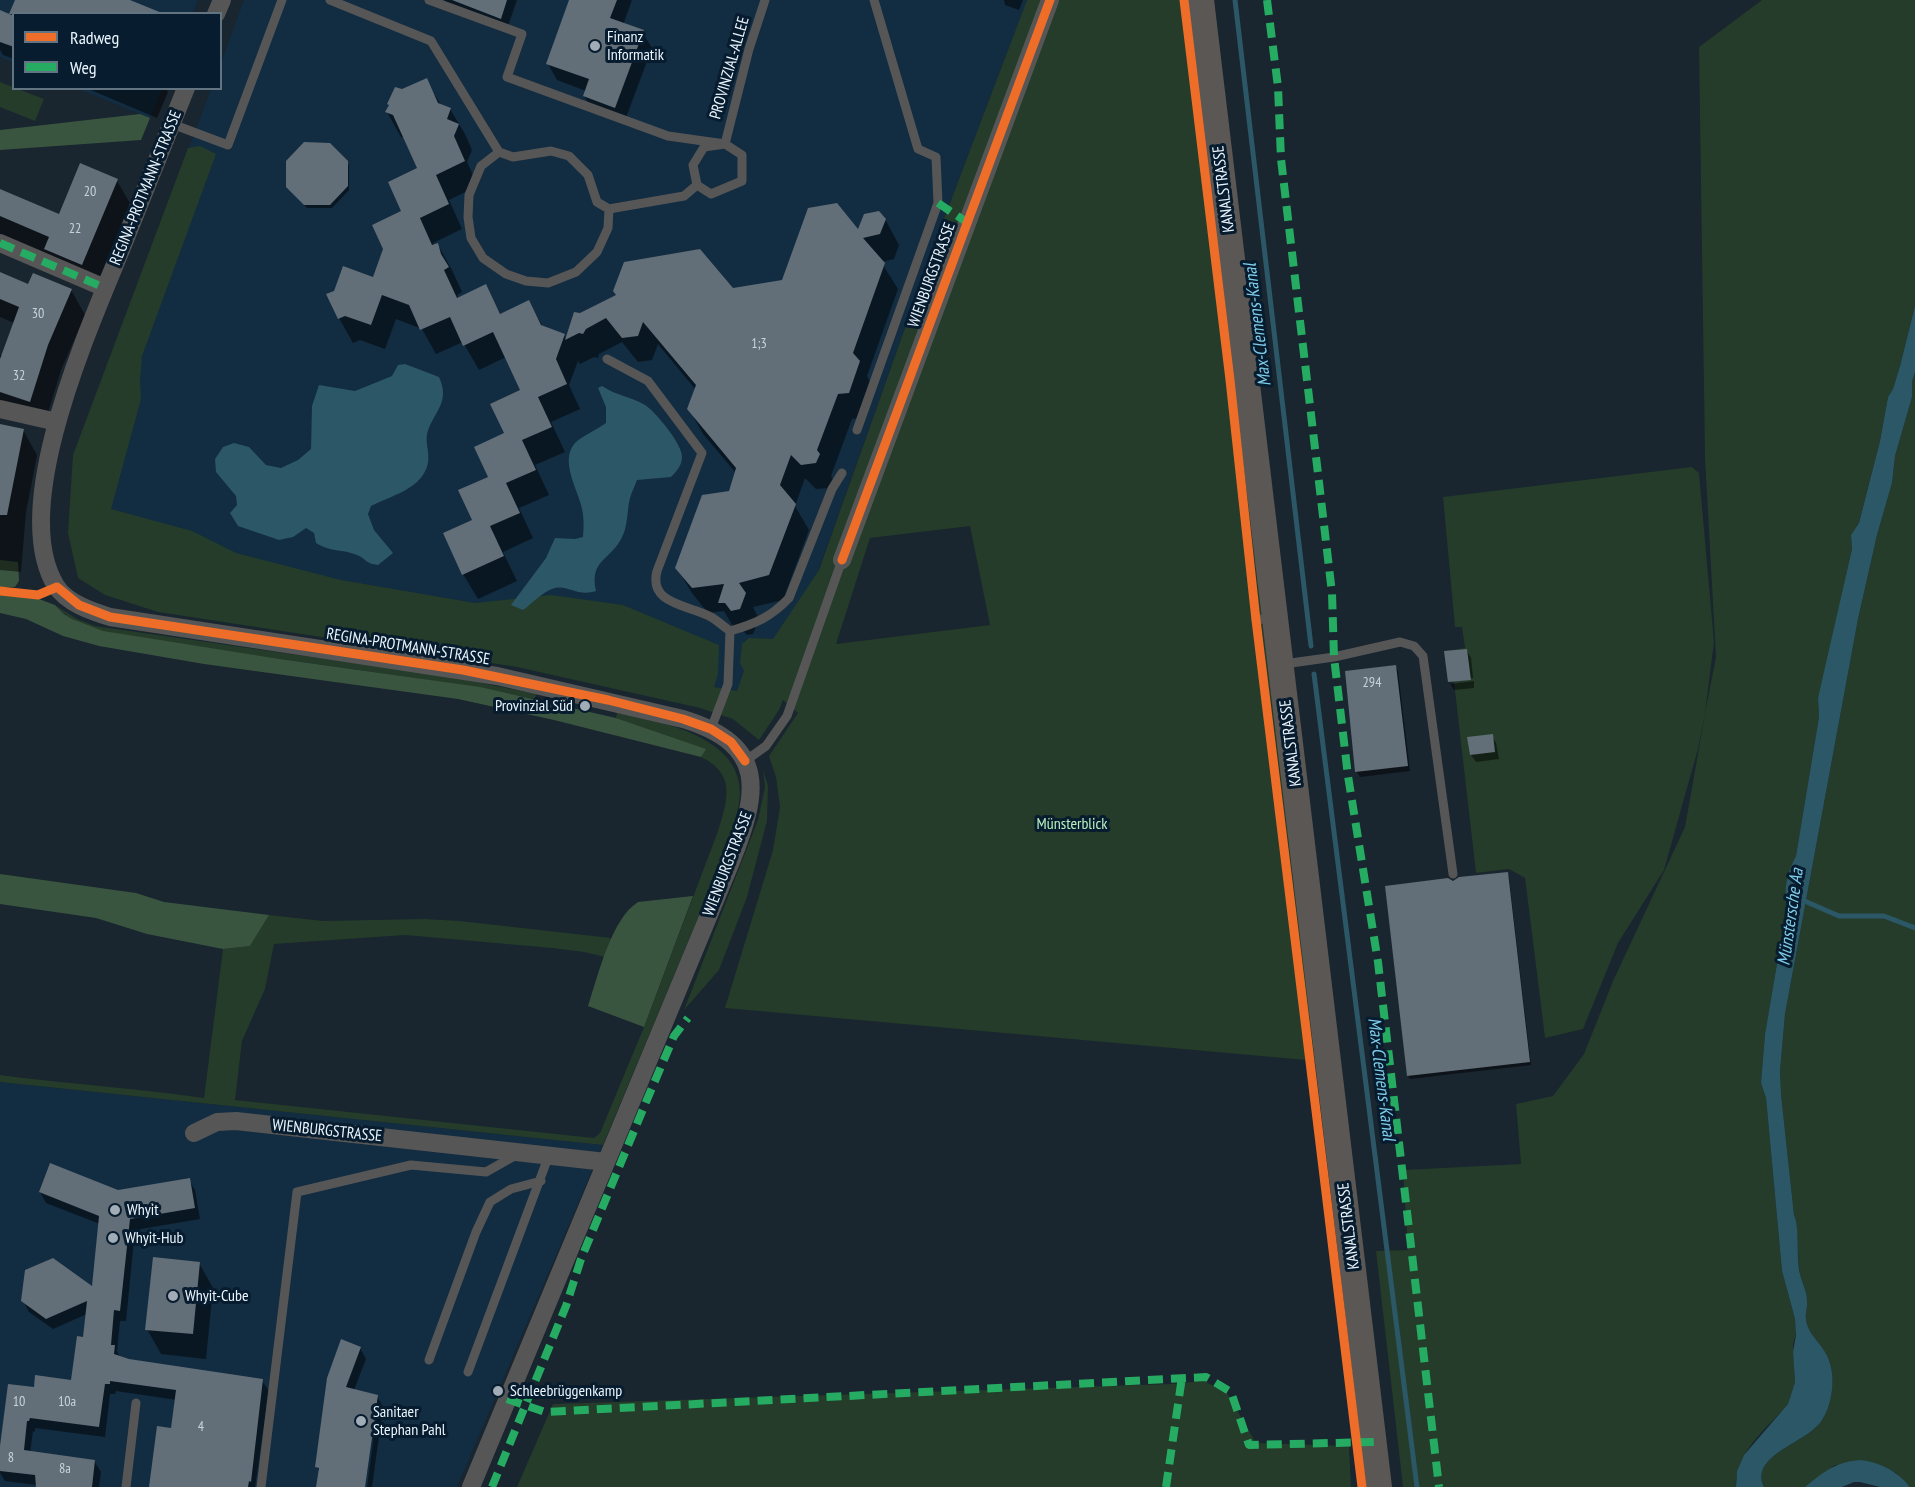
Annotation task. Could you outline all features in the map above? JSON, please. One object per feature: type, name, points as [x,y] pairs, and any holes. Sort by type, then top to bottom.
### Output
[{"type":"main road","name":"KANALSTRASSE","points":[[1201,0],[1266,618],[1281,664],[1379,1487]]},
{"type":"street","name":"WIENBURGSTRASSE","points":[[842,560],[1050,0]]},
{"type":"street","name":"REGINA-PROTMANN-STRASSE","points":[[185,90],[72,373],[57,422],[45,483],[42,530],[44,552],[57,587],[70,600],[110,617],[497,676],[667,715],[711,729],[730,742],[745,761]]},
{"type":"street","points":[[0,243],[105,288]]},
{"type":"street","points":[[0,409],[57,422]]},
{"type":"street","name":"WIENBURGSTRASSE","points":[[471,1487],[741,837],[752,792],[745,761]]},
{"type":"street","name":"WIENBURGSTRASSE","points":[[194,1133],[217,1122],[236,1121],[606,1162]]},
{"type":"lane","points":[[172,124],[228,145],[282,0]]},
{"type":"lane","points":[[330,0],[431,40],[498,152],[513,157],[551,151],[569,156],[588,175],[597,202],[609,209],[684,196],[697,185]]},
{"type":"lane","points":[[429,0],[522,34],[507,77],[668,136],[724,144]]},
{"type":"lane","name":"PROVINZIAL-ALLEE","points":[[724,144],[749,49],[765,0]]},
{"type":"lane","points":[[857,430],[938,203],[936,156],[918,149],[874,0]]},
{"type":"lane","name":"PROVINZIAL-ALLEE","points":[[724,144],[742,155],[742,181],[711,194],[697,185],[693,165],[704,147],[724,144]]},
{"type":"lane","points":[[498,152],[481,166],[469,195],[468,217],[471,238],[483,258],[506,274],[526,281],[548,283],[576,272],[597,252],[608,228],[609,209]]},
{"type":"lane","points":[[607,359],[648,381],[702,453],[657,571],[655,581],[657,589],[670,601],[711,617],[730,631]]},
{"type":"lane","points":[[730,631],[755,624],[779,609],[789,598],[832,489],[842,473]]},
{"type":"lane","name":"WIENBURGSTRASSE","points":[[745,761],[766,746],[787,716],[842,560]]},
{"type":"lane","points":[[711,729],[728,684],[730,631]]},
{"type":"lane","points":[[1281,664],[1334,657],[1400,642],[1414,646],[1423,656],[1453,874]]},
{"type":"lane","points":[[261,1487],[297,1192],[411,1165],[486,1172],[520,1152]]},
{"type":"lane","points":[[468,1372],[549,1155]]},
{"type":"lane","points":[[429,1360],[476,1232],[490,1202],[511,1189],[541,1181]]},
{"type":"lane","points":[[126,1487],[136,1403]]},
{"type":"shaded area","points":[[0,0],[198,0],[193,12],[12,12],[12,63],[0,57]]},
{"type":"shaded area","points":[[244,0],[1027,0],[942,224],[773,697],[294,621],[94,575],[73,455],[211,90],[222,90],[222,59]]},
{"type":"shaded area","points":[[80,90],[162,90],[150,118]]},
{"type":"shaded area","points":[[0,1082],[603,1145],[457,1487],[0,1487]]},
{"type":"green space","name":"Münsterblick","points":[[1027,0],[1188,0],[1317,1061],[725,1008],[773,850],[780,807],[776,777],[769,756],[798,713],[783,700],[759,740],[733,719],[700,708],[517,667],[158,612],[105,595],[78,578],[68,533],[73,455],[188,148],[200,146],[216,154],[142,356],[141,399],[111,509],[192,531],[236,553],[341,580],[475,603],[551,595],[623,605],[719,645],[718,674],[714,687],[737,691],[744,671],[740,663],[742,644],[749,638],[773,639],[819,570],[942,224]],"holes":[[[970,526],[990,625],[836,644],[870,538]]]},
{"type":"green space","points":[[1762,0],[1915,0],[1915,306],[1900,366],[1888,397],[1880,441],[1859,523],[1851,535],[1852,549],[1818,698],[1819,717],[1796,856],[1787,880],[1787,905],[1765,1034],[1761,1083],[1766,1098],[1782,1271],[1795,1319],[1796,1333],[1793,1345],[1795,1382],[1788,1404],[1746,1452],[1740,1463],[1736,1487],[1403,1487],[1376,1251],[1408,1250],[1403,1170],[1521,1164],[1516,1104],[1553,1096],[1584,1054],[1613,981],[1685,827],[1705,714],[1698,749],[1664,870],[1618,943],[1583,1029],[1545,1038],[1525,878],[1509,869],[1476,873],[1454,682],[1448,682],[1444,651],[1465,648],[1462,627],[1455,627],[1443,497],[1692,467],[1699,473],[1714,642],[1705,713],[1716,657],[1705,458],[1699,47]]},
{"type":"green space","points":[[0,82],[12,87],[12,90],[21,90],[44,99],[35,121],[0,107]]},
{"type":"green space","points":[[140,114],[150,118],[141,140],[0,150],[0,130]]},
{"type":"green space","points":[[1915,372],[1915,1487],[1910,1487],[1895,1472],[1835,1465],[1805,1487],[1764,1487],[1762,1477],[1764,1467],[1779,1452],[1818,1425],[1828,1408],[1832,1392],[1829,1360],[1810,1330],[1806,1319],[1807,1297],[1799,1267],[1797,1227],[1780,1071],[1785,1014],[1858,619],[1877,535],[1892,483],[1895,456],[1912,397]]},
{"type":"green space","points":[[0,560],[18,562],[19,581],[15,587],[0,587]]},
{"type":"green space","points":[[0,595],[39,599],[55,605],[72,619],[103,631],[480,687],[616,718],[706,749],[701,757],[554,720],[458,699],[204,664],[99,646],[63,636],[26,619],[0,613]]},
{"type":"green space","points":[[55,605],[77,619],[95,626],[452,677],[536,694],[535,699],[415,678],[135,638],[84,625]]},
{"type":"green space","points":[[617,712],[676,727],[714,745],[728,759],[737,775],[740,795],[735,821],[720,865],[603,1145],[0,1082],[0,1075],[204,1098],[223,949],[250,946],[269,915],[323,921],[424,919],[460,921],[611,938],[605,957],[552,948],[405,935],[274,944],[265,989],[242,1041],[235,1100],[594,1138],[600,1133],[644,1027],[718,831],[726,798],[724,779],[720,771],[701,757],[705,749],[616,718]]},
{"type":"green space","points":[[763,770],[768,786],[767,821],[747,897],[719,970],[684,1010],[758,820],[765,787]]},
{"type":"green space","points":[[0,874],[136,893],[164,902],[269,915],[250,946],[223,949],[147,934],[96,918],[0,904]]},
{"type":"green space","points":[[693,896],[644,1027],[588,1006],[613,934],[629,910],[638,902]]},
{"type":"green space","points":[[1204,1381],[1227,1393],[1256,1443],[1349,1446],[1351,1487],[517,1487],[553,1404]]},
{"type":"water","name":"Münstersche Aa","points":[[1915,306],[1915,372],[1912,397],[1895,456],[1892,483],[1877,535],[1858,619],[1785,1014],[1780,1071],[1797,1227],[1799,1267],[1807,1297],[1806,1319],[1810,1330],[1829,1360],[1832,1392],[1828,1408],[1818,1425],[1770,1459],[1764,1467],[1762,1477],[1764,1487],[1736,1487],[1737,1471],[1744,1455],[1788,1404],[1795,1382],[1793,1352],[1796,1335],[1795,1319],[1782,1271],[1766,1098],[1761,1083],[1765,1034],[1787,905],[1787,880],[1796,856],[1819,717],[1818,698],[1852,549],[1851,535],[1859,523],[1880,441],[1888,397],[1900,366]]},
{"type":"water","points":[[405,364],[439,377],[443,394],[440,407],[427,434],[428,463],[423,475],[411,487],[371,506],[368,514],[374,530],[393,553],[378,565],[352,553],[321,546],[316,543],[314,533],[306,528],[293,537],[279,540],[238,526],[230,513],[237,505],[236,496],[216,472],[215,459],[223,447],[234,443],[249,447],[266,465],[281,468],[298,460],[311,449],[312,406],[319,385],[355,391],[392,376],[398,365]]},
{"type":"water","points":[[602,386],[650,408],[678,445],[682,457],[681,463],[671,477],[637,480],[630,498],[623,535],[596,572],[596,591],[584,593],[555,588],[542,594],[523,610],[511,605],[546,558],[555,538],[583,537],[583,513],[570,473],[569,457],[575,443],[606,423],[606,407],[598,388]]},
{"type":"water","points":[[1861,1460],[1889,1469],[1900,1476],[1910,1487],[1880,1487],[1854,1482],[1842,1487],[1805,1487],[1831,1468]]},
{"type":"building","points":[[15,0],[130,0],[160,12],[12,12],[9,14]]},
{"type":"building","points":[[452,0],[507,0],[501,19]]},
{"type":"building","name":"Finanz Informatik","points":[[569,0],[617,0],[610,18],[644,30],[615,108],[583,96],[589,79],[546,64]]},
{"type":"building","points":[[0,10],[12,15],[12,46],[0,42]]},
{"type":"building","points":[[427,78],[438,103],[451,108],[447,119],[459,124],[454,136],[465,161],[436,175],[449,204],[420,218],[432,245],[438,243],[441,254],[449,267],[444,270],[457,298],[486,284],[500,314],[529,300],[541,325],[565,334],[556,359],[567,384],[538,397],[552,427],[522,440],[536,470],[506,483],[520,513],[490,526],[504,556],[462,575],[443,533],[472,520],[458,490],[488,477],[474,447],[504,433],[490,404],[520,390],[493,332],[463,346],[450,317],[420,330],[409,305],[382,295],[371,325],[345,316],[338,319],[326,294],[334,291],[343,266],[373,277],[383,249],[372,225],[401,211],[388,182],[417,168],[393,115],[385,112],[389,105],[387,104],[395,87],[402,89]]},
{"type":"building","points":[[304,142],[330,143],[348,161],[348,186],[330,205],[304,205],[286,187],[286,161]]},
{"type":"building","points":[[80,163],[118,179],[82,265],[44,249],[49,237],[0,216],[0,189],[59,214]]},
{"type":"building","points":[[837,203],[858,229],[864,214],[879,211],[886,219],[880,234],[863,238],[885,263],[853,353],[860,361],[849,393],[838,394],[817,450],[820,454],[816,463],[801,465],[791,455],[780,485],[796,504],[769,575],[739,583],[746,593],[740,609],[731,611],[725,603],[718,603],[724,584],[692,588],[675,568],[702,495],[729,491],[736,468],[687,409],[696,385],[643,322],[638,336],[622,338],[606,318],[586,329],[583,334],[579,333],[565,340],[574,312],[580,313],[616,295],[613,291],[624,262],[700,249],[733,288],[782,280],[808,208]]},
{"type":"building","points":[[0,272],[28,284],[33,273],[72,289],[48,345],[30,402],[0,392],[0,359],[19,307],[0,299]]},
{"type":"building","points":[[0,424],[24,429],[7,515],[0,515]]},
{"type":"building","points":[[1467,649],[1471,680],[1448,682],[1444,651]]},
{"type":"building","points":[[1396,665],[1408,766],[1355,772],[1345,671]]},
{"type":"building","points":[[1493,734],[1495,752],[1470,755],[1467,737]]},
{"type":"building","points":[[1508,872],[1530,1062],[1407,1076],[1385,886],[1448,878],[1453,881],[1459,877]]},
{"type":"building","points":[[50,1163],[118,1190],[190,1178],[195,1208],[130,1219],[120,1311],[114,1310],[111,1345],[115,1345],[114,1354],[129,1359],[263,1379],[251,1482],[249,1481],[248,1487],[149,1487],[157,1426],[171,1428],[176,1390],[110,1381],[110,1384],[105,1384],[99,1427],[30,1418],[27,1421],[24,1450],[95,1460],[92,1487],[36,1487],[35,1475],[0,1471],[0,1446],[8,1384],[34,1387],[35,1375],[71,1380],[77,1336],[83,1337],[87,1301],[46,1319],[21,1301],[25,1270],[53,1258],[92,1286],[99,1216],[39,1192]]},
{"type":"building","name":"Whyit-Cube","points":[[153,1257],[200,1262],[193,1334],[145,1330]]},
{"type":"building","points":[[341,1339],[361,1347],[346,1387],[378,1395],[365,1487],[316,1487],[319,1468],[315,1467],[327,1378]]},
{"type":"waterway","name":"Max-Clemens-Kanal","points":[[1235,0],[1311,646]]},
{"type":"waterway","name":"Max-Clemens-Kanal","points":[[1314,674],[1417,1487]]},
{"type":"waterway","name":"Münstersche Aa","points":[[1800,899],[1839,916],[1884,916],[1915,928]]},
{"type":"marked path","points":[[1267,0],[1278,87],[1281,159],[1332,593],[1334,657],[1348,776],[1378,962],[1439,1487]]},
{"type":"marked path","points":[[938,203],[968,223]]},
{"type":"marked path","points":[[0,243],[105,288]]},
{"type":"marked path","points":[[492,1487],[566,1306],[581,1259],[646,1102],[674,1036],[688,1018]]},
{"type":"marked path","points":[[1166,1487],[1182,1377]]},
{"type":"marked path","points":[[507,1399],[545,1412],[1206,1377],[1231,1392],[1249,1445],[1374,1442]]},
{"type":"cycle path","points":[[842,560],[1050,0]]},
{"type":"cycle path","points":[[1184,0],[1230,380],[1256,620],[1362,1487]]},
{"type":"cycle path","points":[[0,591],[38,595],[57,587],[79,605],[110,617],[463,670],[608,700],[683,719],[711,729],[731,742],[745,761]]},
{"type":"place","name":"Finanz Informatik","points":[[595,46]]},
{"type":"place","name":"Provinzial Süd","points":[[585,706]]},
{"type":"place","name":"Whyit","points":[[115,1210]]},
{"type":"place","name":"Whyit-Hub","points":[[113,1238]]},
{"type":"place","name":"Whyit-Cube","points":[[173,1296]]},
{"type":"place","name":"Schleebrüggenkamp","points":[[498,1391]]},
{"type":"place","name":"Sanitaer Stephan Pahl","points":[[361,1421]]}]
